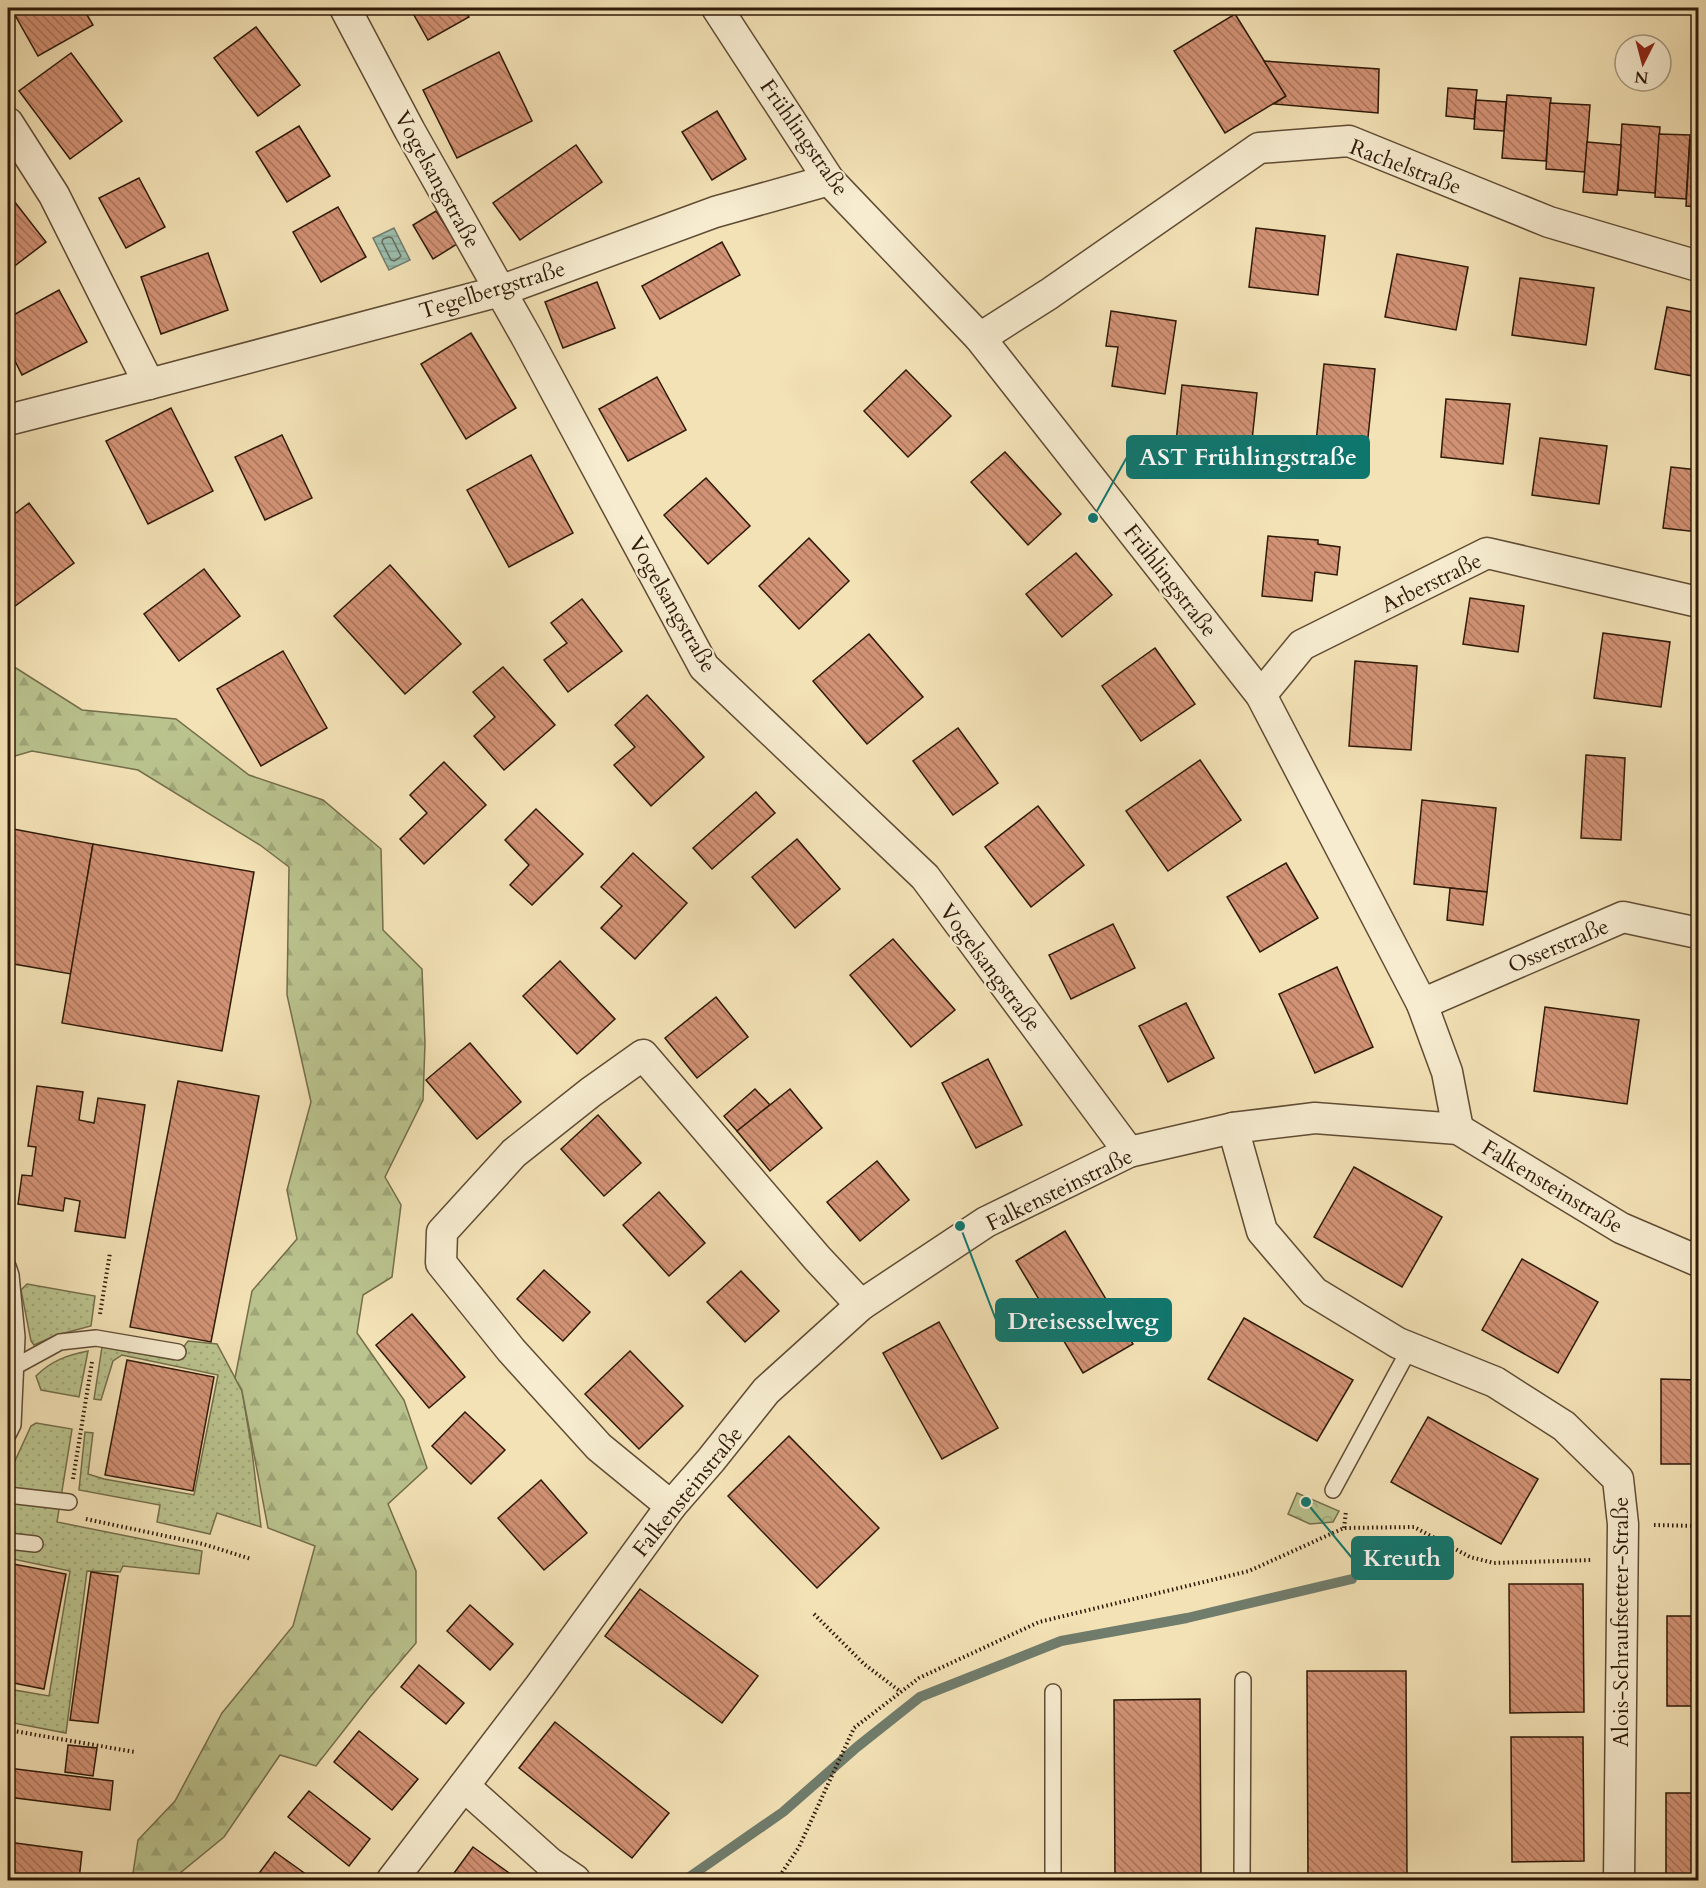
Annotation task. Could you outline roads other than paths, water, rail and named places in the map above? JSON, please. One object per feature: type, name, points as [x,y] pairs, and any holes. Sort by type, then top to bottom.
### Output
[{"type":"street","name":"Vogelsangstraße","points":[[345,8],[704,667],[925,877],[1129,1152]]},
{"type":"street","name":"Frühlingstraße","points":[[717,8],[829,180],[980,338],[1261,695],[1422,1004],[1447,1072],[1458,1129]]},
{"type":"street","points":[[8,123],[54,195],[150,384]]},
{"type":"street","name":"Rachelstraße","points":[[980,338],[1049,294],[1259,148],[1349,141],[1549,222],[1698,266]]},
{"type":"street","name":"Tegelbergstraße","points":[[8,420],[500,291],[715,212],[829,180]]},
{"type":"street","name":"Arberstraße","points":[[1261,695],[1302,645],[1487,554],[1698,602]]},
{"type":"street","name":"Osserstraße","points":[[1422,1004],[1623,917],[1698,933]]},
{"type":"street","points":[[670,1506],[599,1447],[511,1350],[441,1263],[442,1232],[514,1153],[591,1092],[643,1055],[861,1305]]},
{"type":"street","name":"Falkensteinstraße","points":[[392,1881],[546,1678],[670,1506],[711,1460],[766,1391],[861,1305],[986,1222],[1129,1152],[1233,1128],[1315,1118],[1458,1129],[1621,1228],[1698,1261]]},
{"type":"street","name":"Alois-Schraufstetter-Straße","points":[[1233,1128],[1262,1231],[1314,1292],[1398,1343],[1495,1382],[1564,1426],[1618,1479],[1623,1524],[1619,1881]]},
{"type":"street","points":[[464,1786],[550,1863],[575,1881]]},
{"type":"lane","points":[[8,1266],[11,1275],[17,1337],[13,1425],[8,1435]]},
{"type":"lane","points":[[16,1366],[60,1342],[96,1338],[178,1352]]},
{"type":"lane","points":[[1333,1490],[1410,1348]]},
{"type":"lane","points":[[8,1495],[69,1502]]},
{"type":"lane","points":[[8,1541],[35,1544]]},
{"type":"lane","points":[[1242,1680],[1242,1881]]},
{"type":"lane","points":[[1053,1692],[1053,1881]]},
{"type":"water","points":[[394,228],[410,260],[389,270],[373,238]]},
{"type":"waterway","points":[[685,1880],[783,1812],[857,1747],[920,1697],[1061,1641],[1187,1618],[1352,1579]]},
{"type":"place","name":"AST Frühlingstraße","points":[[1093,518]]},
{"type":"place","name":"Dreisesselweg","points":[[960,1226]]},
{"type":"place","name":"Kreuth","points":[[1306,1502]]}]
